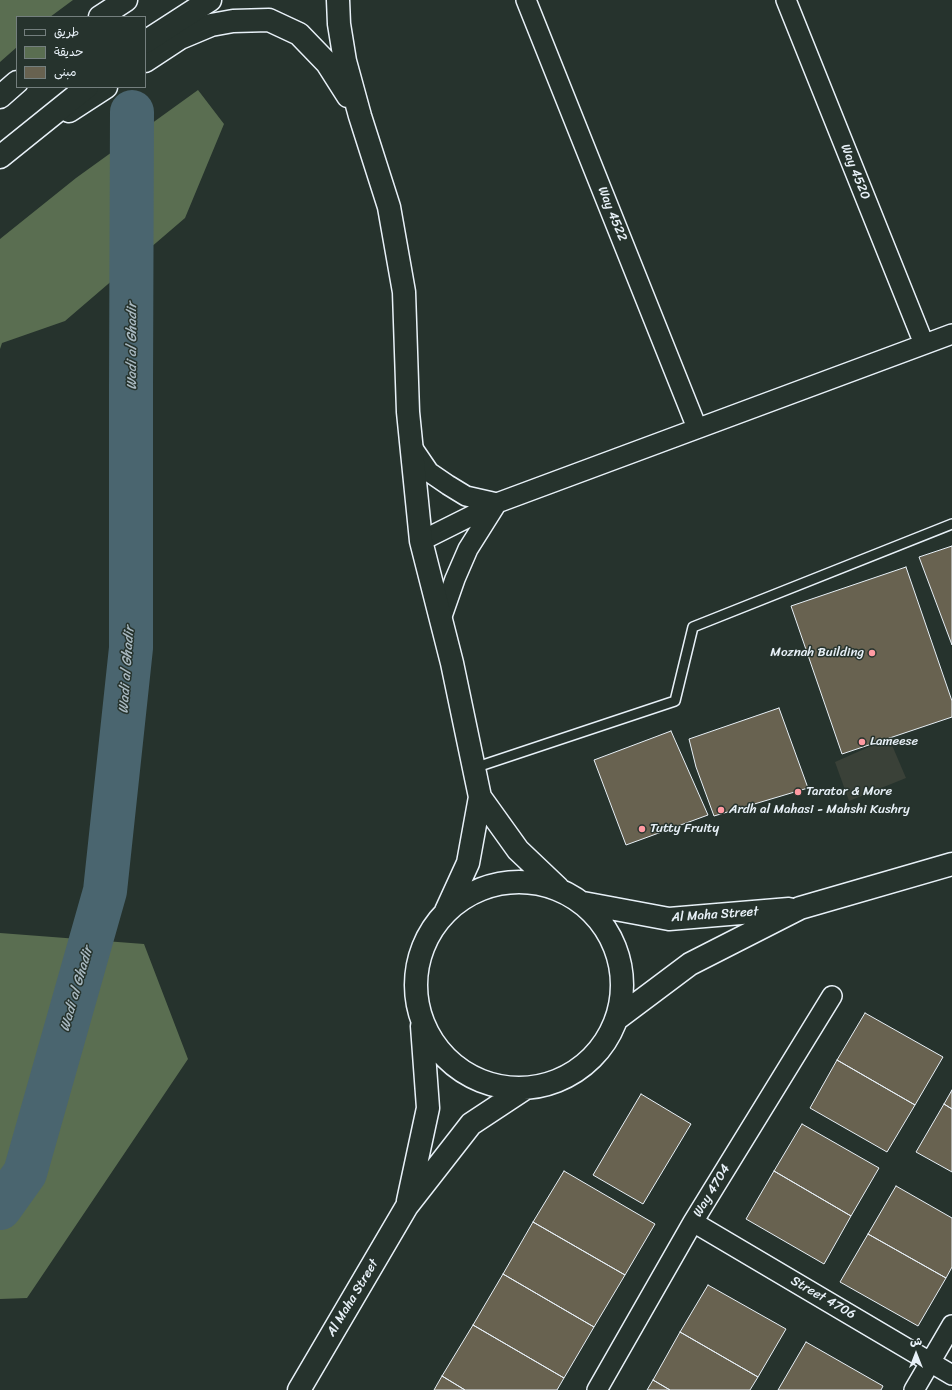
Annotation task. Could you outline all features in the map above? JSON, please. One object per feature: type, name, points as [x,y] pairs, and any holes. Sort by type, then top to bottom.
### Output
[{"type":"street","points":[[102,16],[126,0]]},
{"type":"street","points":[[146,41],[210,0]]},
{"type":"street","points":[[338,0],[339,24],[345,61],[360,116],[389,207],[404,292],[408,412],[421,541],[452,662],[480,797],[468,863],[446,911],[428,935],[418,963],[415,993],[422,1022],[438,1050],[462,1072],[492,1085],[524,1089],[549,1085],[572,1075],[591,1060],[607,1041],[618,1018],[623,993],[622,967],[615,943],[601,921],[583,903],[560,889],[518,850],[480,797]]},
{"type":"street","name":"Way 4522","points":[[526,0],[697,428]]},
{"type":"street","name":"Way 4520","points":[[786,0],[924,344]]},
{"type":"street","points":[[146,60],[180,38],[211,25],[233,21],[269,20],[298,34],[327,63],[360,116]]},
{"type":"street","points":[[0,96],[16,83]]},
{"type":"street","points":[[3,154],[86,88]]},
{"type":"street","points":[[3,154],[104,88]]},
{"type":"street","points":[[421,541],[497,503],[952,334]]},
{"type":"street","points":[[412,448],[429,472],[448,485],[466,496],[497,503]]},
{"type":"street","points":[[441,619],[455,579],[468,549],[497,503]]},
{"type":"street","name":"Al Maha Street","points":[[618,1018],[690,964],[800,908],[952,864]]},
{"type":"street","points":[[446,911],[471,893],[500,883],[530,882],[560,889]]},
{"type":"street","name":"Al Maha Street","points":[[583,903],[669,919],[800,908]]},
{"type":"street","name":"Way 4704","points":[[597,1390],[693,1222],[832,996]]},
{"type":"street","name":"Al Maha Street","points":[[407,1206],[428,1108],[422,1022]]},
{"type":"street","name":"Al Maha Street","points":[[305,1388],[407,1206],[471,1124],[524,1089]]},
{"type":"street","name":"Street 4706","points":[[693,1222],[931,1361],[952,1375]]},
{"type":"street","points":[[914,1390],[952,1325]]},
{"type":"lane","points":[[474,768],[675,701],[693,627],[952,524]]},
{"type":"shaded area","points":[[889,738],[906,778],[849,801],[835,762]]},
{"type":"green space","points":[[0,0],[73,0],[51,16],[16,16],[16,48],[0,62]]},
{"type":"green space","points":[[198,90],[224,124],[185,218],[65,321],[2,343],[0,349],[0,239],[76,178]]},
{"type":"green space","points":[[0,933],[144,944],[188,1059],[27,1298],[0,1299]]},
{"type":"building","points":[[952,546],[952,645],[919,557]]},
{"type":"building","name":"Moznah Building","points":[[906,567],[952,701],[952,717],[842,754],[791,606]]},
{"type":"building","points":[[779,708],[808,788],[714,816],[696,767],[689,739]]},
{"type":"building","points":[[671,731],[708,815],[626,845],[594,760]]},
{"type":"building","points":[[865,1013],[943,1057],[915,1105],[837,1060]]},
{"type":"building","points":[[837,1060],[915,1105],[887,1152],[810,1108]]},
{"type":"building","points":[[952,1090],[952,1109],[944,1104]]},
{"type":"building","points":[[641,1094],[691,1124],[643,1204],[593,1175]]},
{"type":"building","points":[[944,1104],[952,1109],[952,1172],[916,1152]]},
{"type":"building","points":[[802,1124],[879,1168],[851,1216],[774,1171]]},
{"type":"building","points":[[564,1171],[655,1224],[625,1275],[533,1222]]},
{"type":"building","points":[[774,1171],[851,1216],[824,1264],[746,1219]]},
{"type":"building","points":[[896,1186],[952,1218],[952,1267],[946,1278],[868,1234]]},
{"type":"building","points":[[533,1222],[625,1275],[594,1327],[503,1274]]},
{"type":"building","points":[[868,1234],[946,1278],[918,1326],[840,1282]]},
{"type":"building","points":[[503,1274],[594,1327],[564,1378],[473,1325]]},
{"type":"building","points":[[708,1285],[786,1329],[758,1377],[680,1332]]},
{"type":"building","points":[[473,1325],[564,1378],[557,1390],[465,1390],[442,1376]]},
{"type":"building","points":[[680,1332],[758,1377],[750,1390],[670,1390],[653,1380]]},
{"type":"building","points":[[806,1342],[883,1386],[881,1390],[778,1390]]},
{"type":"building","points":[[442,1376],[465,1390],[434,1390]]},
{"type":"building","points":[[653,1380],[670,1390],[647,1390]]},
{"type":"waterway","name":"Wadi al Ghadir","points":[[0,1208],[25,1173],[105,891],[131,648],[132,112]]},
{"type":"place","name":"Moznah Building","points":[[872,653]]},
{"type":"place","name":"Lameese","points":[[862,742]]},
{"type":"place","name":"Tarator & More","points":[[798,792]]},
{"type":"place","name":"Ardh al Mahasi - Mahshi Kushry","points":[[721,810]]},
{"type":"place","name":"Tutty Fruity","points":[[642,829]]}]
